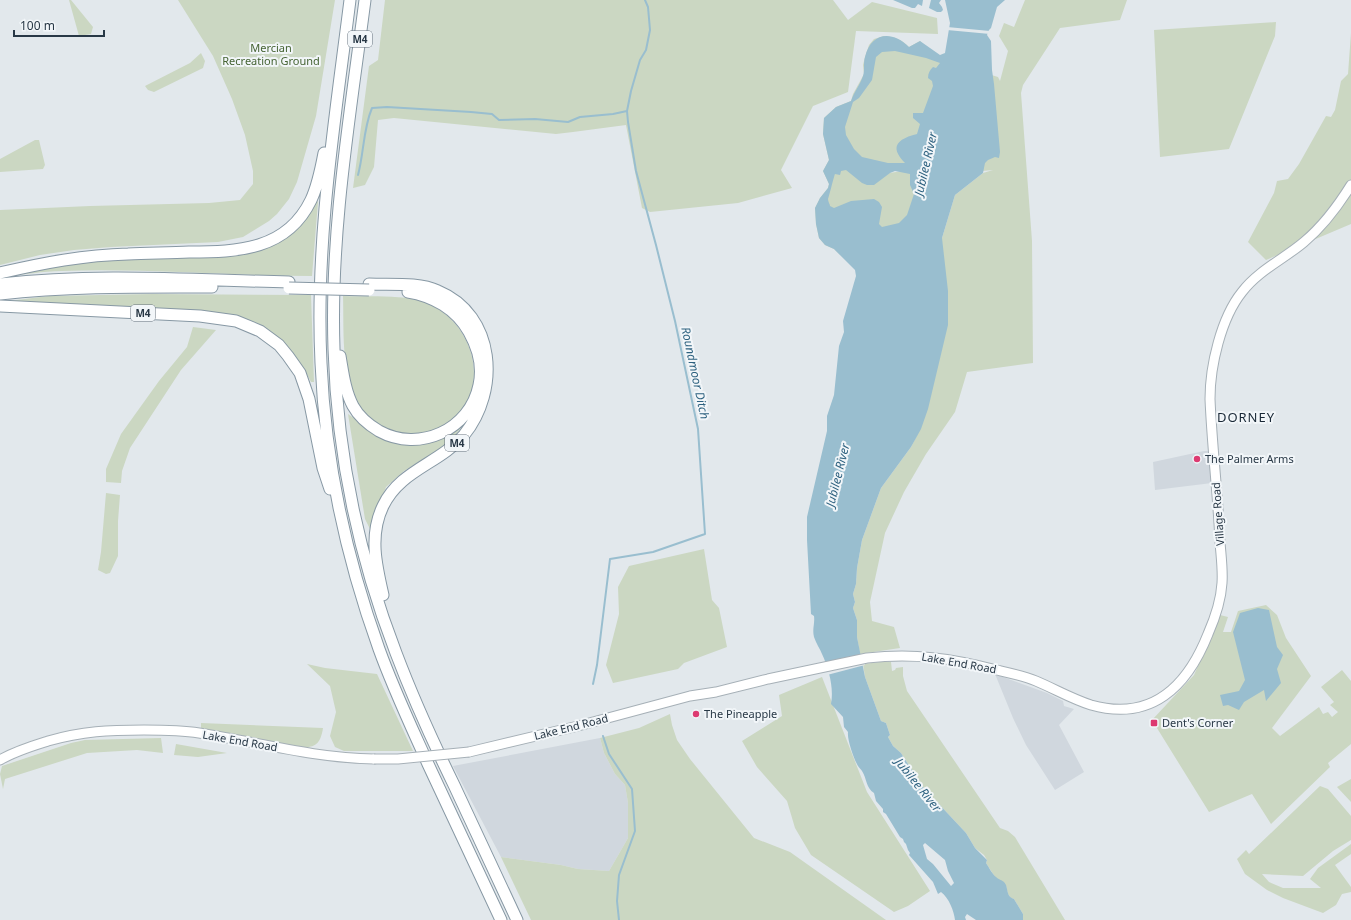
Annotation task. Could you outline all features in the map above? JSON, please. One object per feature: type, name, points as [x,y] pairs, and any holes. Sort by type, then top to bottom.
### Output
[{"type":"highway","name":"M4","points":[[350,0],[323,220],[320,311],[321,364],[325,417],[335,484],[343,524],[360,592],[390,677],[425,758],[501,920]]},
{"type":"highway","name":"M4","points":[[365,0],[338,212],[334,274],[333,316],[337,396],[347,472],[357,525],[370,574],[396,654],[425,724],[517,920]]},
{"type":"highway","name":"M4","points":[[0,273],[43,263],[92,256],[231,252],[257,246],[280,235],[294,224],[304,211],[315,190],[340,76]]},
{"type":"highway","name":"M4","points":[[0,284],[53,279],[104,277],[289,285],[369,287],[409,285],[430,288],[448,296],[466,310],[475,322],[482,337],[487,361],[488,375],[484,397],[466,432],[448,450],[416,470],[399,484],[386,501],[378,518],[375,533],[375,555],[396,654]]},
{"type":"highway","name":"M4","points":[[0,294],[40,290],[116,286],[289,285]]},
{"type":"highway","name":"M4","points":[[333,316],[347,390],[353,405],[361,417],[381,432],[405,439],[429,438],[449,429],[467,412],[479,385],[479,358],[474,343],[466,328],[458,317],[445,306],[425,296],[369,287]]},
{"type":"highway","name":"M4","points":[[0,306],[200,316],[236,322],[260,331],[279,345],[300,373],[309,399],[323,468],[343,524]]},
{"type":"main road","name":"Village Road","points":[[1137,708],[1154,702],[1173,690],[1188,674],[1202,650],[1216,617],[1222,584],[1219,522],[1211,431],[1210,378],[1223,328],[1232,307],[1242,292],[1258,276],[1303,242],[1316,230],[1333,212],[1351,185]]},
{"type":"main road","name":"Lake End Road","points":[[0,760],[15,752],[55,739],[79,733],[106,730],[169,730],[198,733],[322,756],[398,759],[469,752],[585,724],[690,696],[867,658],[898,655],[926,656],[960,661],[1035,680],[1074,699],[1092,705],[1118,709],[1137,708]]},
{"type":"shaded area","points":[[1208,451],[1212,483],[1155,490],[1153,462]]},
{"type":"shaded area","points":[[995,674],[1047,693],[1063,701],[1064,706],[1074,709],[1059,725],[1084,772],[1055,790],[1026,745]]},
{"type":"shaded area","points":[[600,738],[604,753],[615,774],[625,785],[628,803],[628,838],[609,871],[578,869],[561,865],[501,857],[453,766]]},
{"type":"green space","points":[[69,0],[71,0],[93,27],[91,34],[79,36]]},
{"type":"green space","name":"Mercian Recreation Ground","points":[[178,0],[335,0],[316,116],[297,182],[289,199],[277,214],[269,221],[243,237],[218,242],[74,250],[40,255],[0,265],[0,210],[209,203],[240,200],[253,184],[253,171],[245,135],[232,99],[213,56]]},
{"type":"green space","points":[[385,0],[833,0],[848,20],[872,2],[937,18],[938,34],[856,31],[848,92],[813,106],[781,170],[792,188],[738,203],[650,212],[642,208],[626,125],[556,134],[394,118],[378,120],[374,167],[365,185],[353,188],[369,66],[378,60]]},
{"type":"green space","points":[[1025,0],[1127,0],[1120,20],[1060,28],[1023,85],[1021,93],[1032,241],[1033,363],[967,372],[955,412],[926,454],[904,492],[885,533],[870,602],[872,621],[894,627],[900,648],[860,654],[857,637],[857,620],[853,608],[855,602],[853,594],[856,584],[862,540],[881,488],[911,447],[922,425],[917,420],[942,238],[955,195],[983,173],[993,170],[982,171],[985,73],[998,77],[1000,81],[1008,51],[999,36],[1004,23],[1014,27]]},
{"type":"green space","points":[[1276,22],[1275,36],[1229,149],[1160,157],[1154,30]]},
{"type":"green space","points":[[1351,33],[1351,224],[1266,260],[1248,242],[1274,193],[1277,181],[1288,179],[1299,164],[1326,116],[1331,117],[1335,110],[1341,81],[1348,74]]},
{"type":"green space","points":[[884,36],[898,39],[909,47],[920,41],[943,64],[938,86],[912,166],[883,174],[909,170],[913,173],[915,192],[910,219],[856,270],[834,249],[825,245],[819,238],[816,224],[815,208],[829,184],[823,171],[829,160],[823,134],[824,118],[836,107],[851,101],[853,94],[864,74],[863,65],[869,45],[874,39]]},
{"type":"green space","points":[[201,53],[205,61],[203,68],[154,92],[148,90],[145,86],[190,63]]},
{"type":"green space","points":[[35,140],[39,140],[45,165],[43,169],[0,172],[0,159]]},
{"type":"green space","points":[[316,199],[318,202],[312,276],[93,270],[55,271],[5,276],[41,267],[125,258],[227,256],[254,251]]},
{"type":"green space","points":[[153,294],[311,295],[314,382],[311,382],[303,367],[285,344],[263,328],[236,317],[220,313],[0,302],[49,296]]},
{"type":"green space","points":[[343,296],[415,299],[424,302],[444,313],[459,328],[469,347],[474,366],[473,386],[465,405],[452,420],[431,431],[407,434],[393,431],[381,426],[371,420],[362,411],[351,389],[348,376],[344,349]]},
{"type":"green space","points":[[193,327],[216,330],[181,370],[130,448],[122,471],[121,483],[106,482],[106,469],[121,434],[159,381],[187,347]]},
{"type":"green space","points":[[348,414],[390,441],[453,430],[462,427],[447,444],[404,471],[386,487],[370,529],[365,519]]},
{"type":"green space","points":[[106,493],[120,495],[118,556],[110,573],[106,574],[98,570]]},
{"type":"green space","points":[[704,549],[712,600],[719,608],[727,647],[684,663],[678,669],[613,683],[606,665],[619,614],[618,587],[629,566]]},
{"type":"green space","points":[[1266,605],[1277,615],[1286,638],[1311,676],[1272,728],[1280,736],[1319,707],[1323,714],[1328,712],[1332,717],[1338,712],[1330,705],[1334,702],[1321,687],[1342,670],[1351,681],[1351,744],[1328,763],[1330,767],[1271,824],[1252,794],[1209,812],[1152,720],[1194,675],[1220,615],[1228,617],[1223,632],[1231,632],[1238,611]]},
{"type":"green space","points":[[891,662],[892,671],[896,668],[903,667],[903,676],[907,691],[1000,828],[1008,831],[1015,837],[1065,920],[1023,920],[1023,914],[1014,899],[1008,894],[1006,886],[995,877],[986,863],[987,860],[984,855],[975,848],[966,833],[922,786],[901,753],[893,746],[888,737],[890,735],[886,723],[881,721],[865,677],[863,664]]},
{"type":"green space","points":[[307,664],[325,668],[377,674],[413,751],[344,751],[335,747],[330,736],[336,712],[330,686]]},
{"type":"green space","points":[[822,677],[867,792],[930,891],[908,906],[894,912],[811,855],[795,828],[787,801],[757,767],[742,741],[782,716],[779,695]]},
{"type":"green space","points":[[670,714],[677,740],[690,759],[754,838],[790,852],[886,920],[531,920],[501,857],[561,865],[578,869],[609,871],[628,838],[628,803],[625,785],[615,774],[604,753],[600,738],[639,728]]},
{"type":"green space","points":[[201,723],[323,728],[320,740],[314,745],[310,747],[294,747],[204,731],[201,728]]},
{"type":"green space","points":[[161,738],[163,753],[137,750],[87,753],[5,779],[3,789],[0,774],[2,766],[71,743],[85,740]]},
{"type":"green space","points":[[176,744],[227,753],[198,757],[174,755]]},
{"type":"green space","points":[[1351,779],[1351,802],[1337,787]]},
{"type":"green space","points":[[1320,786],[1328,789],[1351,816],[1351,840],[1333,851],[1303,876],[1262,874],[1269,882],[1283,888],[1321,888],[1310,879],[1318,868],[1351,844],[1351,854],[1335,865],[1351,887],[1351,892],[1342,894],[1336,905],[1323,913],[1283,898],[1267,890],[1245,874],[1237,859],[1246,850],[1249,854]]},
{"type":"water","points":[[893,0],[923,0],[922,6],[918,4],[915,8],[912,8]]},
{"type":"water","points":[[931,0],[941,0],[939,3],[943,10],[941,12],[937,12],[929,8]]},
{"type":"water","name":"Jubilee River","points":[[945,0],[1005,0],[997,7],[991,28],[987,35],[991,41],[992,70],[1000,152],[999,158],[995,157],[988,160],[985,163],[983,173],[955,195],[942,238],[948,291],[948,325],[928,409],[921,429],[911,447],[881,488],[862,540],[856,584],[853,594],[855,602],[853,608],[857,620],[857,637],[865,677],[881,721],[886,723],[890,735],[888,737],[893,746],[901,753],[922,786],[966,833],[975,848],[987,860],[986,863],[993,874],[1005,883],[1009,895],[1014,899],[1023,914],[1023,920],[976,920],[967,914],[965,917],[966,920],[955,920],[949,901],[941,892],[938,894],[933,882],[909,855],[910,853],[906,844],[886,814],[883,812],[883,809],[876,801],[874,793],[868,786],[864,774],[858,766],[853,754],[848,732],[844,727],[843,717],[831,704],[832,692],[829,672],[814,637],[814,616],[811,614],[807,517],[827,431],[827,416],[834,395],[839,346],[844,332],[843,321],[856,276],[855,270],[834,249],[825,245],[819,238],[816,224],[815,208],[829,184],[823,171],[829,160],[823,134],[824,118],[836,107],[851,101],[863,76],[864,59],[868,49],[872,42],[877,38],[889,36],[896,38],[909,47],[920,41],[940,55],[945,53],[950,23]],"holes":[[[895,51],[926,58],[940,63],[936,68],[933,67],[930,70],[928,78],[932,81],[933,86],[923,113],[913,113],[913,118],[920,124],[917,134],[904,138],[900,141],[896,148],[897,152],[905,163],[888,163],[862,157],[854,149],[846,135],[845,127],[853,102],[859,98],[872,80],[876,57],[882,52]],[[846,170],[862,183],[867,185],[874,185],[895,171],[910,174],[910,185],[914,194],[907,215],[899,223],[882,227],[879,224],[882,207],[879,202],[874,199],[851,201],[834,208],[830,206],[828,199],[834,176],[835,174],[840,175],[841,171]],[[925,843],[945,860],[948,871],[954,883],[951,886],[927,859],[923,845]]]},
{"type":"water","points":[[1258,608],[1269,610],[1277,647],[1283,655],[1277,669],[1281,683],[1266,701],[1264,690],[1244,702],[1239,710],[1228,705],[1223,706],[1220,695],[1239,691],[1245,680],[1233,632],[1240,613]]},
{"type":"pier","points":[[947,27],[990,31],[990,34],[947,30]]},
{"type":"pier","points":[[863,655],[865,665],[827,675],[823,664]]},
{"type":"waterway","name":"Roundmoor Ditch","points":[[593,684],[597,665],[610,559],[653,552],[705,534],[698,429],[675,321],[636,171],[628,122],[627,111],[631,91],[640,60],[646,50],[650,30],[648,7],[645,0]]},
{"type":"waterway","points":[[358,175],[365,133],[372,108],[387,107],[471,112],[492,114],[499,120],[535,119],[568,122],[580,117],[613,114],[627,111]]},
{"type":"waterway","name":"Roundmoor Ditch","points":[[603,736],[609,754],[632,789],[635,831],[619,875],[617,901],[619,920]]},
{"type":"place","name":"The Palmer Arms","points":[[1197,459]]},
{"type":"place","name":"The Pineapple","points":[[696,714]]},
{"type":"place","name":"Dent's Corner","points":[[1154,723]]},
{"type":"district","name":"DORNEY","points":[[1246,417]]}]
